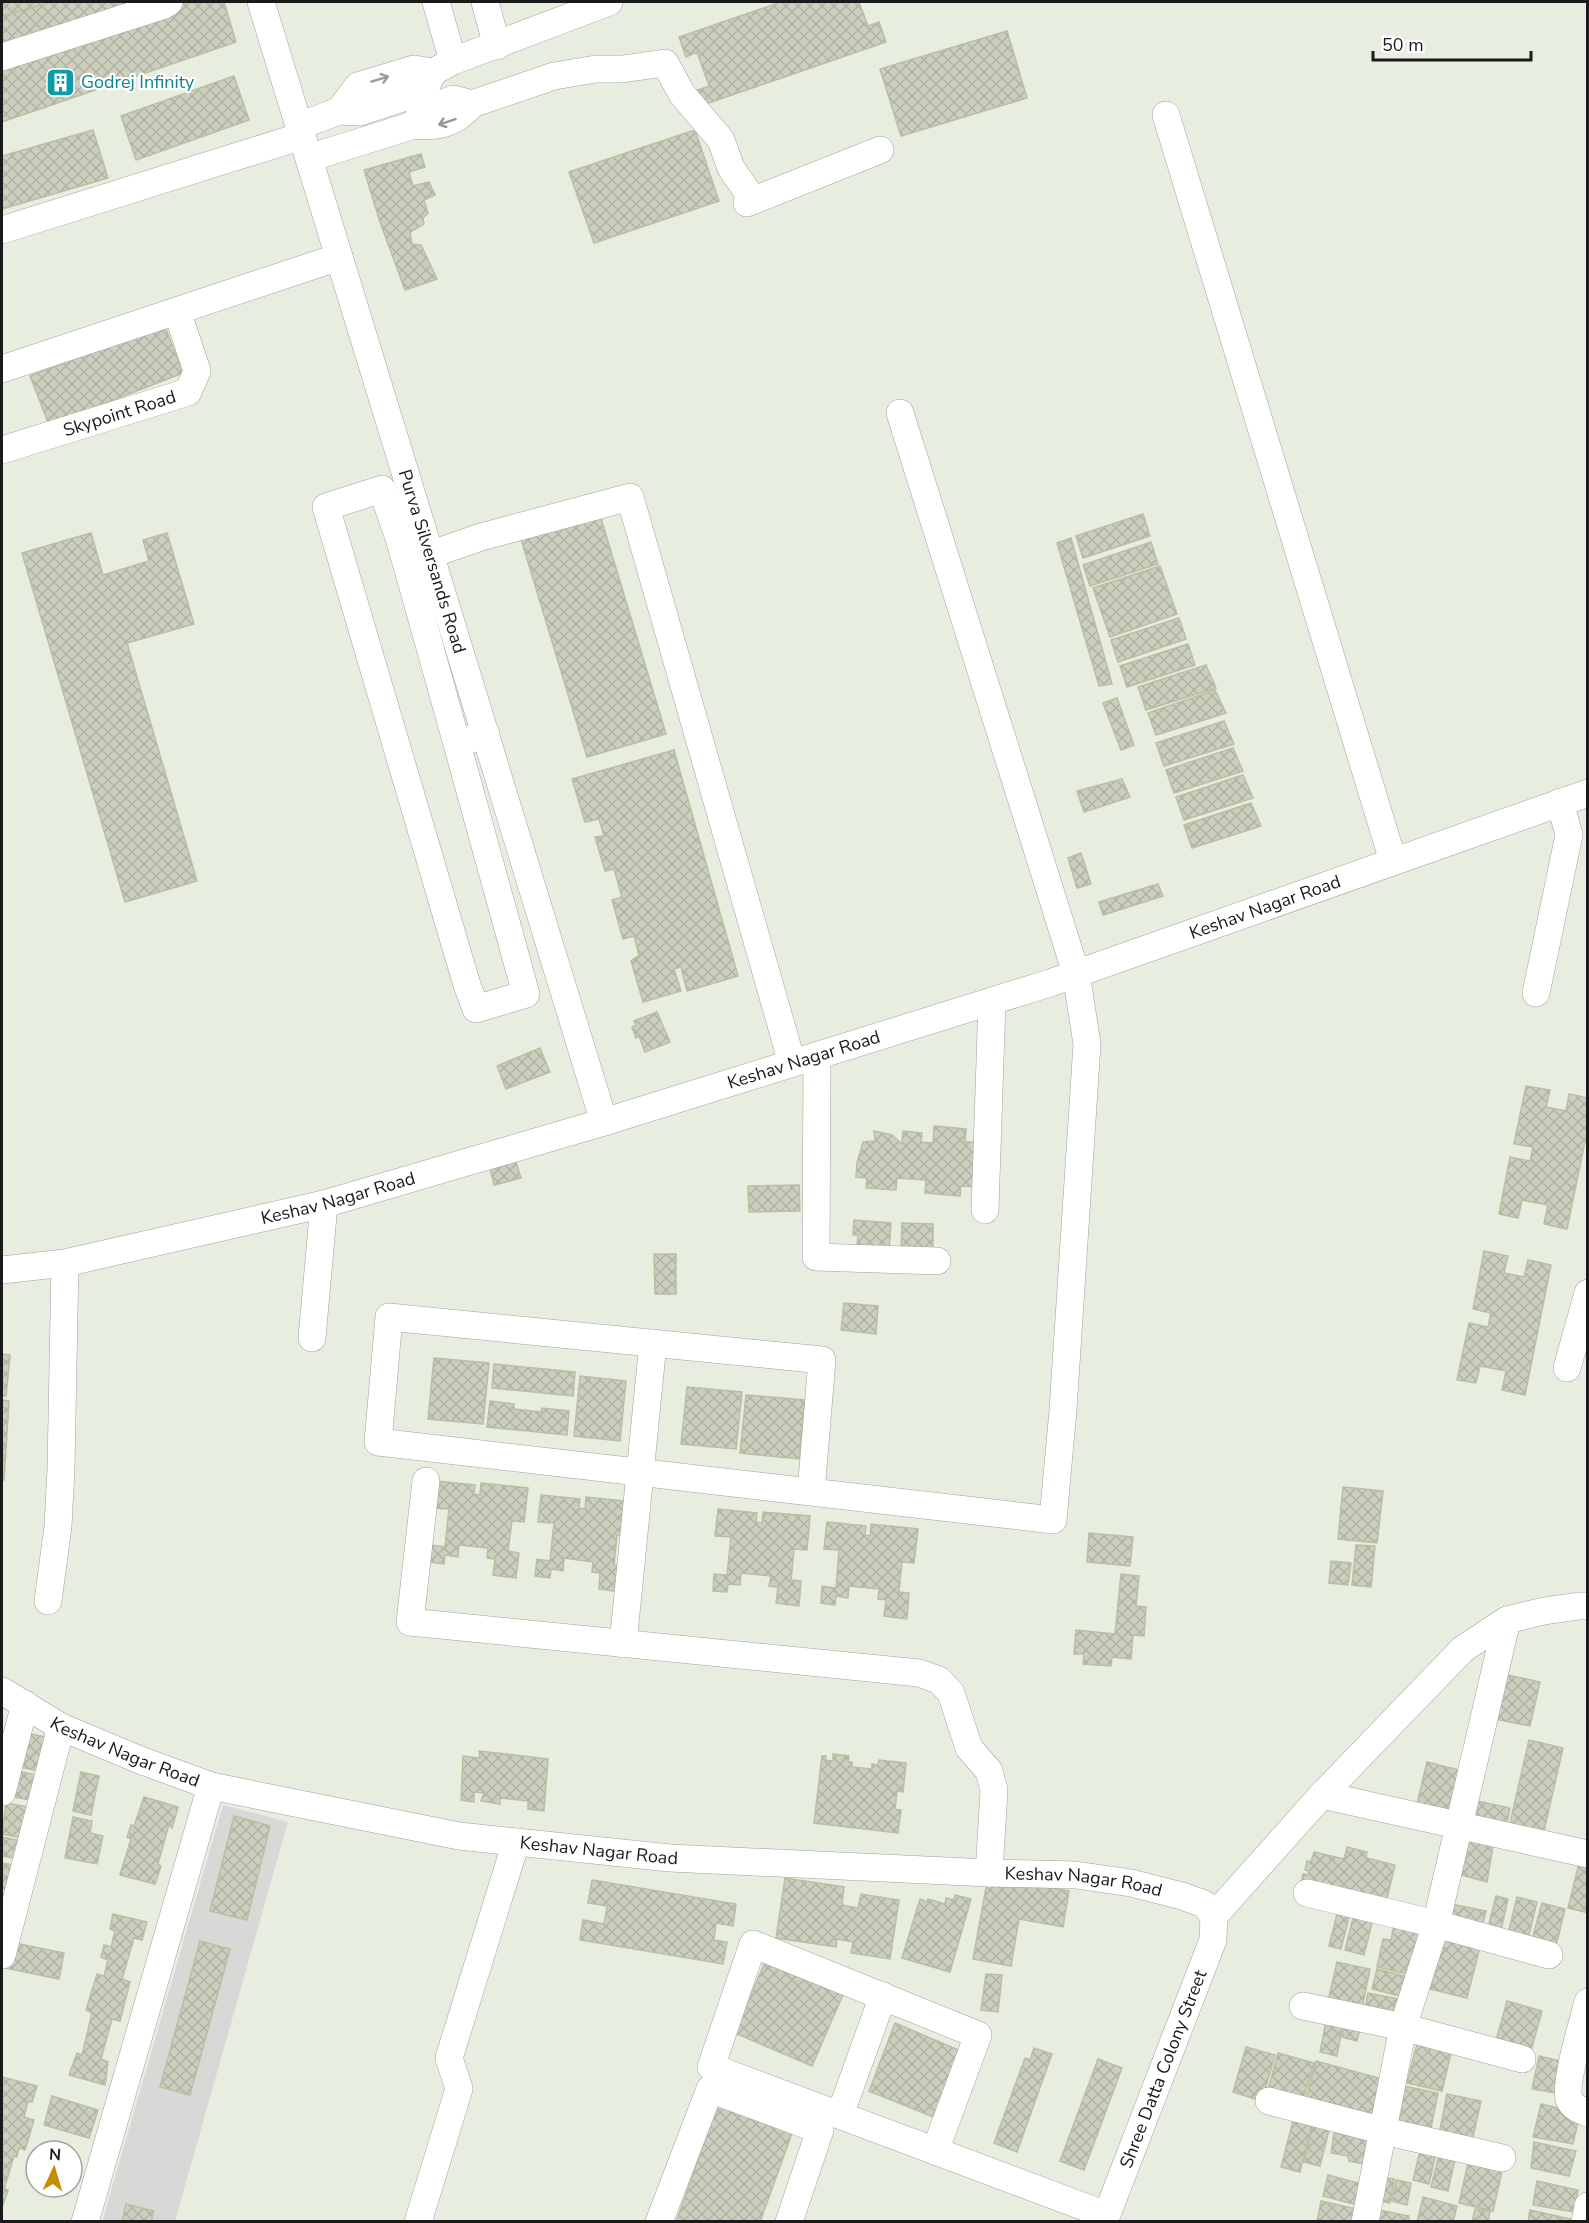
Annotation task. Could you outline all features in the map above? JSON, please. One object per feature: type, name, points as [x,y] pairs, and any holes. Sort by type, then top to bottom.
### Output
[{"type":"street","name":"Purva Silversands Road","points":[[261,2],[432,554],[604,1122]]},
{"type":"street","points":[[436,2],[443,67]]},
{"type":"street","points":[[485,2],[497,46]]},
{"type":"street","points":[[303,140],[339,111],[360,111],[424,92],[443,67],[609,2]]},
{"type":"street","points":[[2,57],[164,3]]},
{"type":"street","points":[[2,230],[303,140],[414,125],[422,111],[454,99],[472,104],[554,76],[596,69],[622,69],[665,63],[682,94],[721,140],[731,168],[751,197],[747,202],[880,150]]},
{"type":"street","points":[[1166,115],[1393,861]]},
{"type":"street","points":[[2,369],[339,257]]},
{"type":"street","name":"Skypoint Road","points":[[2,450],[188,392],[197,371],[177,311]]},
{"type":"street","points":[[811,1492],[822,1360],[389,1317],[378,1442],[1053,1520],[1063,1410],[1087,1044],[1077,973],[900,413]]},
{"type":"street","points":[[382,489],[400,541],[458,744],[526,994],[476,1009],[326,507],[382,489]]},
{"type":"street","points":[[432,554],[481,537],[630,497],[804,1060],[816,1257],[937,1261]]},
{"type":"street","points":[[458,744],[486,734]]},
{"type":"street","name":"Keshav Nagar Road","points":[[2,1270],[65,1263],[324,1204],[604,1122],[1077,973],[1587,793]]},
{"type":"street","points":[[1536,993],[1569,835],[1560,802]]},
{"type":"street","points":[[985,1210],[992,1001]]},
{"type":"street","points":[[312,1338],[324,1204]]},
{"type":"street","points":[[48,1601],[58,1526],[61,1469],[65,1263]]},
{"type":"street","points":[[1567,1368],[1587,1293]]},
{"type":"street","points":[[623,1644],[653,1343]]},
{"type":"street","points":[[426,1481],[410,1622],[919,1673],[939,1680],[951,1693],[969,1748],[989,1771],[994,1790],[989,1873]]},
{"type":"street","points":[[1214,1916],[1322,1795],[1463,1649],[1507,1620],[1544,1611],[1587,1606]]},
{"type":"street","points":[[1365,2222],[1403,2027],[1436,1924],[1507,1620]]},
{"type":"street","name":"Keshav Nagar Road","points":[[2,1691],[61,1727],[211,1786],[459,1836],[670,1858],[1076,1875],[1131,1883],[1182,1896],[1204,1905],[1214,1916]]},
{"type":"street","points":[[2,1792],[25,1704]]},
{"type":"street","points":[[2,1954],[61,1727]]},
{"type":"street","points":[[85,2222],[211,1786]]},
{"type":"street","points":[[1322,1795],[1587,1854]]},
{"type":"street","points":[[418,2222],[459,2089],[449,2058],[516,1842]]},
{"type":"street","points":[[1307,1893],[1549,1954]]},
{"type":"street","name":"Shree Datta Colony Street","points":[[1105,2218],[1213,1940],[1214,1916]]},
{"type":"street","points":[[935,2151],[978,2035],[753,1944],[749,1950],[711,2067],[1105,2218]]},
{"type":"street","points":[[840,2115],[883,1996]]},
{"type":"street","points":[[1587,2002],[1570,2077],[1569,2099],[1576,2108],[1587,2113]]},
{"type":"street","points":[[1303,2006],[1403,2027],[1522,2059]]},
{"type":"street","points":[[659,2222],[710,2089],[820,2130],[789,2222]]},
{"type":"street","points":[[1269,2101],[1384,2131],[1502,2158]]},
{"type":"street","points":[[1585,2222],[1587,2206]]},
{"type":"shaded area","points":[[223,1805],[288,1822],[175,2221],[102,2222]]},
{"type":"building","points":[[2,2],[52,2],[2,16]]},
{"type":"building","name":"Godrej Infinity","points":[[2,2],[224,2],[236,42],[2,122]]},
{"type":"building","points":[[781,2],[859,2],[868,26],[879,22],[886,42],[700,106],[695,91],[709,86],[697,52],[686,57],[679,37]]},
{"type":"building","points":[[1007,31],[1027,98],[901,136],[880,69]]},
{"type":"building","points":[[234,76],[249,120],[136,160],[121,116]]},
{"type":"building","points":[[93,130],[108,178],[2,209],[2,156]]},
{"type":"building","points":[[695,130],[719,201],[594,243],[569,172]]},
{"type":"building","points":[[421,154],[425,167],[409,172],[413,186],[429,182],[435,195],[424,200],[428,213],[423,218],[424,224],[410,232],[412,244],[421,245],[437,279],[405,290],[364,170]]},
{"type":"building","points":[[164,324],[183,373],[49,425],[30,376]]},
{"type":"building","points":[[1143,514],[1150,536],[1083,558],[1076,536]]},
{"type":"building","points":[[600,515],[666,734],[587,757],[521,539]]},
{"type":"building","points":[[91,533],[103,575],[149,561],[143,540],[167,533],[194,624],[127,643],[197,881],[125,902],[22,553]]},
{"type":"building","points":[[1071,538],[1112,684],[1099,686],[1057,543]]},
{"type":"building","points":[[1151,542],[1158,564],[1090,586],[1083,565]]},
{"type":"building","points":[[1160,566],[1177,614],[1110,637],[1093,588]]},
{"type":"building","points":[[1179,618],[1186,639],[1118,662],[1111,640]]},
{"type":"building","points":[[1188,644],[1195,665],[1127,687],[1120,666]]},
{"type":"building","points":[[1206,665],[1216,688],[1146,710],[1138,687]]},
{"type":"building","points":[[1215,690],[1226,713],[1156,735],[1148,713]]},
{"type":"building","points":[[1117,698],[1134,745],[1121,750],[1103,703]]},
{"type":"building","points":[[1224,721],[1234,744],[1164,766],[1156,743]]},
{"type":"building","points":[[1233,748],[1243,771],[1174,793],[1166,770]]},
{"type":"building","points":[[674,750],[738,976],[687,991],[681,967],[674,969],[681,991],[643,1002],[631,961],[639,955],[634,936],[623,939],[612,900],[622,897],[614,869],[605,871],[595,837],[604,836],[599,819],[585,822],[572,779]]},
{"type":"building","points":[[1243,775],[1253,798],[1184,820],[1176,797]]},
{"type":"building","points":[[1122,779],[1130,797],[1084,812],[1077,791]]},
{"type":"building","points":[[1251,803],[1261,826],[1192,848],[1184,825]]},
{"type":"building","points":[[1081,853],[1091,884],[1077,888],[1068,858]]},
{"type":"building","points":[[1158,884],[1163,896],[1103,915],[1099,902]]},
{"type":"building","points":[[657,1012],[670,1042],[645,1052],[639,1036],[636,1038],[632,1027],[636,1025],[634,1021]]},
{"type":"building","points":[[540,1048],[550,1072],[506,1089],[497,1066]]},
{"type":"building","points":[[1526,1086],[1550,1090],[1546,1107],[1566,1111],[1569,1094],[1588,1098],[1588,1127],[1567,1229],[1544,1224],[1548,1205],[1522,1200],[1518,1218],[1499,1214],[1510,1157],[1530,1161],[1533,1147],[1514,1144]]},
{"type":"building","points":[[934,1126],[966,1129],[965,1142],[979,1142],[975,1187],[961,1186],[960,1196],[925,1193],[926,1180],[897,1178],[896,1190],[866,1188],[867,1178],[856,1177],[863,1142],[875,1141],[874,1131],[892,1135],[902,1144],[903,1131],[922,1133],[921,1142],[933,1143]]},
{"type":"building","points":[[516,1162],[521,1178],[494,1185],[490,1168]]},
{"type":"building","points":[[799,1185],[800,1211],[749,1212],[748,1186]]},
{"type":"building","points":[[854,1220],[891,1223],[889,1250],[857,1248],[858,1235],[853,1235]]},
{"type":"building","points":[[902,1223],[933,1224],[933,1252],[901,1251]]},
{"type":"building","points":[[1484,1251],[1508,1256],[1504,1273],[1524,1277],[1528,1260],[1551,1265],[1525,1395],[1502,1390],[1506,1371],[1480,1366],[1476,1383],[1457,1380],[1469,1323],[1488,1327],[1491,1313],[1473,1309]]},
{"type":"building","points":[[654,1254],[676,1254],[676,1294],[655,1294]]},
{"type":"building","points":[[844,1303],[878,1306],[876,1334],[841,1330]]},
{"type":"building","points":[[2,1354],[10,1355],[6,1396],[2,1396]]},
{"type":"building","points":[[434,1358],[489,1363],[483,1424],[428,1419]]},
{"type":"building","points":[[494,1364],[575,1372],[573,1396],[492,1388]]},
{"type":"building","points":[[580,1376],[626,1381],[620,1441],[574,1436]]},
{"type":"building","points":[[687,1387],[742,1392],[736,1449],[681,1444]]},
{"type":"building","points":[[746,1395],[805,1400],[799,1459],[740,1453]]},
{"type":"building","points":[[2,1400],[9,1401],[4,1480],[2,1480]]},
{"type":"building","points":[[490,1401],[514,1404],[514,1409],[541,1412],[542,1408],[569,1411],[567,1435],[487,1427]]},
{"type":"building","points":[[436,1481],[475,1485],[474,1494],[480,1495],[481,1483],[528,1488],[524,1522],[512,1521],[508,1551],[519,1553],[516,1578],[493,1575],[495,1559],[487,1558],[488,1548],[459,1545],[458,1557],[445,1555],[444,1564],[430,1562],[432,1545],[445,1547],[449,1509],[433,1508]]},
{"type":"building","points":[[1343,1487],[1383,1491],[1377,1543],[1338,1539]]},
{"type":"building","points":[[541,1495],[580,1499],[579,1508],[585,1509],[586,1497],[633,1502],[629,1536],[617,1535],[614,1565],[624,1567],[621,1592],[599,1589],[600,1573],[592,1572],[593,1562],[564,1558],[563,1571],[551,1569],[550,1578],[535,1576],[537,1559],[550,1561],[554,1523],[538,1522]]},
{"type":"building","points":[[718,1509],[757,1513],[756,1522],[762,1523],[763,1512],[810,1516],[807,1550],[794,1549],[791,1580],[801,1581],[799,1606],[776,1603],[778,1587],[769,1586],[771,1576],[741,1573],[740,1585],[728,1584],[727,1592],[713,1591],[714,1574],[727,1575],[731,1537],[715,1536]]},
{"type":"building","points":[[827,1522],[866,1526],[865,1535],[870,1536],[871,1524],[918,1529],[914,1563],[902,1562],[899,1592],[909,1593],[907,1619],[884,1616],[886,1600],[878,1599],[879,1589],[849,1586],[848,1598],[836,1596],[835,1605],[821,1603],[822,1586],[836,1588],[839,1550],[824,1549]]},
{"type":"building","points":[[1089,1533],[1133,1537],[1130,1566],[1087,1562]]},
{"type":"building","points":[[1356,1545],[1375,1546],[1371,1587],[1352,1585]]},
{"type":"building","points":[[1331,1561],[1351,1563],[1348,1585],[1329,1583]]},
{"type":"building","points":[[1121,1574],[1139,1576],[1136,1606],[1146,1607],[1144,1636],[1133,1635],[1131,1659],[1112,1657],[1111,1666],[1083,1664],[1084,1654],[1074,1654],[1076,1630],[1115,1634]]},
{"type":"building","points":[[1503,1674],[1540,1682],[1530,1726],[1494,1719]]},
{"type":"building","points":[[27,1733],[50,1738],[42,1772],[20,1767]]},
{"type":"building","points":[[1529,1740],[1563,1748],[1542,1840],[1508,1832]]},
{"type":"building","points":[[479,1751],[548,1759],[544,1811],[528,1809],[528,1801],[500,1798],[500,1804],[481,1801],[484,1793],[474,1792],[474,1802],[461,1800],[463,1756],[480,1758]]},
{"type":"building","points":[[833,1754],[849,1756],[848,1762],[852,1762],[852,1767],[872,1769],[872,1764],[878,1765],[879,1760],[906,1763],[903,1792],[897,1791],[895,1809],[901,1810],[898,1833],[814,1823],[822,1756],[826,1756],[825,1760],[833,1761]]},
{"type":"building","points":[[1427,1762],[1463,1771],[1451,1816],[1416,1808]]},
{"type":"building","points":[[14,1770],[41,1776],[35,1801],[9,1796]]},
{"type":"building","points":[[81,1772],[99,1776],[91,1815],[73,1811]]},
{"type":"building","points":[[144,1797],[178,1807],[172,1828],[169,1824],[155,1884],[120,1875],[131,1839],[127,1837],[131,1825],[134,1826]]},
{"type":"building","points":[[1477,1801],[1510,1808],[1505,1833],[1472,1827]]},
{"type":"building","points":[[6,1803],[34,1808],[27,1839],[2,1834]]},
{"type":"building","points":[[234,1816],[270,1826],[247,1920],[210,1911]]},
{"type":"building","points":[[73,1817],[92,1821],[90,1833],[103,1836],[97,1864],[65,1858]]},
{"type":"building","points":[[1468,1836],[1494,1840],[1487,1882],[1458,1874]]},
{"type":"building","points":[[2,1837],[22,1841],[19,1859],[2,1856]]},
{"type":"building","points":[[1347,1847],[1367,1852],[1366,1858],[1395,1865],[1385,1907],[1300,1888],[1303,1874],[1308,1875],[1309,1871],[1305,1870],[1307,1861],[1311,1862],[1314,1852],[1344,1859]]},
{"type":"building","points":[[2,1863],[14,1865],[9,1890],[2,1888]]},
{"type":"building","points":[[1579,1863],[1588,1865],[1588,1902],[1585,1912],[1568,1908]]},
{"type":"building","points":[[988,1877],[1069,1891],[1063,1927],[1019,1919],[1011,1966],[973,1959]]},
{"type":"building","points":[[785,1878],[844,1887],[842,1905],[858,1908],[861,1894],[899,1900],[890,1959],[851,1953],[853,1942],[837,1939],[836,1947],[776,1938]]},
{"type":"building","points":[[592,1880],[736,1904],[733,1926],[716,1923],[714,1940],[727,1942],[723,1964],[580,1940],[583,1920],[604,1924],[607,1906],[588,1903]]},
{"type":"building","points":[[955,1895],[971,1899],[950,1972],[902,1958],[920,1899],[945,1904],[946,1898],[954,1900]]},
{"type":"building","points":[[1496,1896],[1508,1899],[1500,1935],[1487,1932]]},
{"type":"building","points":[[1517,1897],[1537,1902],[1527,1943],[1507,1938]]},
{"type":"building","points":[[1340,1902],[1352,1905],[1341,1949],[1329,1946]]},
{"type":"building","points":[[1542,1903],[1565,1909],[1555,1950],[1531,1943]]},
{"type":"building","points":[[1451,1904],[1486,1911],[1481,1932],[1447,1925]]},
{"type":"building","points":[[1356,1906],[1375,1911],[1364,1955],[1345,1950]]},
{"type":"building","points":[[113,1914],[147,1922],[142,1940],[134,1938],[122,1979],[130,1982],[120,2021],[112,2019],[101,2059],[108,2062],[105,2085],[69,2075],[77,2053],[82,2055],[92,2013],[86,2010],[97,1974],[104,1976],[108,1960],[101,1957],[104,1945],[111,1947],[115,1931],[110,1929]]},
{"type":"building","points":[[1394,1925],[1422,1931],[1412,1975],[1377,1967],[1383,1939],[1391,1940]]},
{"type":"building","points":[[1445,1934],[1481,1943],[1467,1998],[1430,1989]]},
{"type":"building","points":[[200,1941],[230,1949],[190,2095],[160,2087]]},
{"type":"building","points":[[10,1942],[64,1953],[59,1979],[5,1968]]},
{"type":"building","points":[[767,1957],[845,1990],[812,2066],[735,2033]]},
{"type":"building","points":[[1337,1962],[1370,1969],[1361,2013],[1327,2006]]},
{"type":"building","points":[[1377,1969],[1413,1978],[1408,1998],[1372,1989]]},
{"type":"building","points":[[986,1974],[1002,1975],[998,2012],[981,2010]]},
{"type":"building","points":[[1368,1993],[1404,2000],[1400,2020],[1364,2013]]},
{"type":"building","points":[[1507,2001],[1542,2011],[1530,2054],[1495,2044]]},
{"type":"building","points":[[1327,2016],[1344,2019],[1337,2056],[1320,2052]]},
{"type":"building","points":[[1347,2018],[1362,2022],[1357,2041],[1342,2037]]},
{"type":"building","points":[[895,2023],[963,2052],[941,2120],[869,2091]]},
{"type":"building","points":[[1419,2036],[1453,2045],[1442,2091],[1407,2083]]},
{"type":"building","points":[[1246,2047],[1275,2055],[1262,2101],[1233,2092]]},
{"type":"building","points":[[1034,2048],[1052,2054],[1017,2152],[994,2143],[1025,2058],[1030,2060]]},
{"type":"building","points":[[1278,2053],[1314,2063],[1302,2103],[1267,2093]]},
{"type":"building","points":[[1539,2056],[1561,2061],[1555,2093],[1532,2089]]},
{"type":"building","points":[[1098,2059],[1122,2068],[1084,2170],[1060,2161]]},
{"type":"building","points":[[1316,2061],[1386,2080],[1374,2124],[1304,2105]]},
{"type":"building","points":[[2,2077],[37,2086],[32,2102],[28,2101],[24,2117],[34,2120],[28,2139],[24,2139],[24,2150],[19,2148],[17,2157],[14,2156],[4,2189],[8,2190],[2,2204]]},
{"type":"building","points":[[1404,2086],[1438,2093],[1429,2138],[1395,2131]]},
{"type":"building","points":[[1447,2094],[1481,2101],[1471,2146],[1438,2140]]},
{"type":"building","points":[[52,2096],[98,2110],[89,2138],[44,2125]]},
{"type":"building","points":[[720,2098],[795,2125],[760,2222],[676,2222]]},
{"type":"building","points":[[1541,2104],[1580,2113],[1573,2144],[1533,2137]]},
{"type":"building","points":[[1314,2119],[1331,2122],[1320,2166],[1304,2162]]},
{"type":"building","points":[[1293,2121],[1312,2125],[1300,2172],[1281,2167]]},
{"type":"building","points":[[1334,2133],[1371,2140],[1363,2164],[1349,2161],[1348,2156],[1331,2153]]},
{"type":"building","points":[[1422,2142],[1438,2145],[1429,2184],[1413,2180]]},
{"type":"building","points":[[1534,2142],[1576,2151],[1569,2176],[1531,2168]]},
{"type":"building","points":[[1441,2147],[1457,2150],[1448,2191],[1431,2187]]},
{"type":"building","points":[[1469,2159],[1503,2167],[1493,2211],[1459,2203]]},
{"type":"building","points":[[1328,2175],[1362,2184],[1357,2205],[1323,2196]]},
{"type":"building","points":[[1378,2177],[1394,2179],[1390,2203],[1375,2200]]},
{"type":"building","points":[[1396,2180],[1411,2183],[1407,2205],[1392,2201]]},
{"type":"building","points":[[1537,2181],[1578,2190],[1574,2212],[1533,2205]]},
{"type":"building","points":[[1423,2197],[1457,2206],[1453,2222],[1417,2222]]},
{"type":"building","points":[[1321,2201],[1357,2209],[1354,2222],[1317,2222]]},
{"type":"building","points":[[126,2204],[154,2211],[151,2222],[122,2222]]},
{"type":"building","points":[[1374,2209],[1409,2216],[1408,2222],[1371,2222]]},
{"type":"building","points":[[1475,2209],[1490,2211],[1488,2222],[1472,2222]]},
{"type":"building","points":[[1530,2210],[1571,2219],[1571,2222],[1528,2222]]},
{"type":"place","name":"Godrej Infinity","points":[[60,82]]}]
